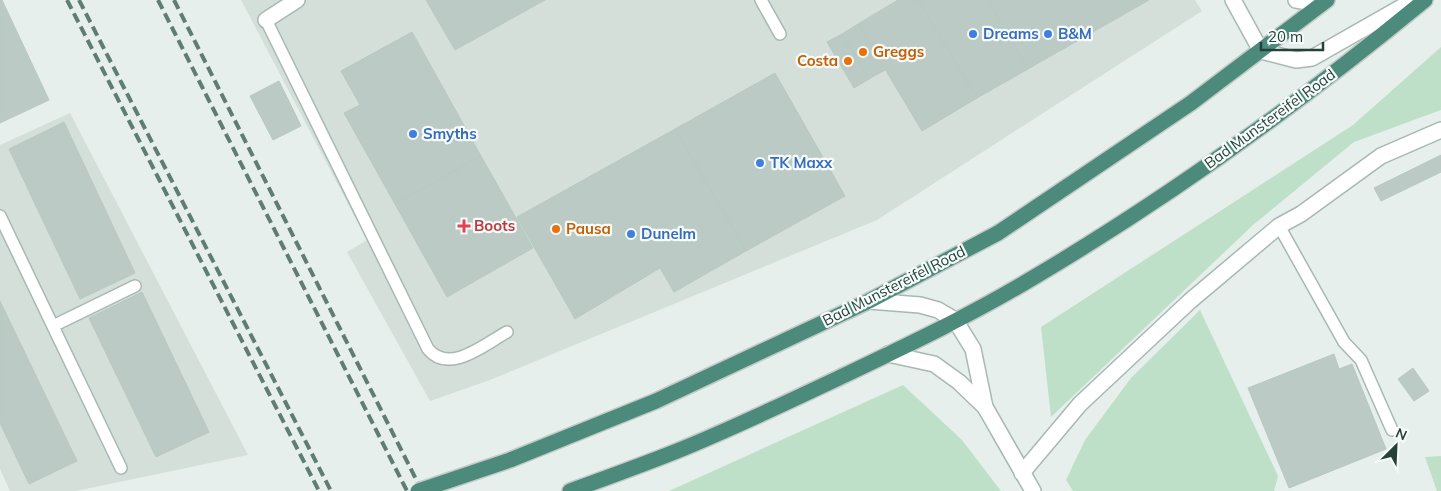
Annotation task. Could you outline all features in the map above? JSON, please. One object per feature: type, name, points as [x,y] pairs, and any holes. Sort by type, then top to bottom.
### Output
[{"type":"highway","name":"Bad Munstereifel Road","points":[[570,491],[679,450],[781,406],[955,320],[1044,271],[1198,173],[1372,44],[1425,0]]},
{"type":"highway","name":"Bad Munstereifel Road","points":[[418,491],[510,460],[656,401],[869,301],[998,232],[1191,103],[1324,2]]},
{"type":"street","points":[[266,20],[297,0]]},
{"type":"street","points":[[1233,0],[1261,51],[1296,60],[1312,58],[1414,0]]},
{"type":"street","points":[[1296,0],[1324,2]]},
{"type":"street","points":[[1022,474],[1080,404],[1190,301],[1280,226],[1301,214],[1381,156],[1441,130]]},
{"type":"street","points":[[869,301],[920,305],[938,310],[955,320],[973,349],[985,407],[1033,491]]},
{"type":"street","points":[[888,354],[934,364],[958,382],[985,407]]},
{"type":"lane","points":[[761,0],[780,34]]},
{"type":"lane","points":[[266,20],[432,355],[450,360],[461,358],[507,332]]},
{"type":"lane","points":[[0,216],[122,468]]},
{"type":"lane","points":[[1280,226],[1344,342],[1362,360],[1392,430]]},
{"type":"lane","points":[[53,326],[135,286]]},
{"type":"shaded area","points":[[241,0],[1195,0],[1202,11],[877,220],[490,380],[430,401],[347,252],[367,240]]},
{"type":"shaded area","points":[[70,113],[248,455],[76,491],[10,491],[0,469],[0,145]]},
{"type":"green space","points":[[1441,47],[1441,110],[1354,142],[1253,225],[1051,417],[1041,327],[1353,125]]},
{"type":"green space","points":[[1200,310],[1278,476],[1274,491],[1073,491],[1066,480],[1085,440],[1131,378]]},
{"type":"green space","points":[[903,385],[962,440],[1001,491],[669,491]]},
{"type":"green space","points":[[1441,456],[1441,491],[1437,491],[1425,457]]},
{"type":"building","points":[[0,0],[2,0],[49,100],[0,123]]},
{"type":"building","points":[[426,0],[545,0],[455,50]]},
{"type":"building","points":[[898,0],[918,0],[977,98],[922,131],[858,24]]},
{"type":"building","name":"Dreams","points":[[918,0],[988,0],[1028,69],[977,98]]},
{"type":"building","name":"B&M","points":[[988,0],[1149,0],[1028,69]]},
{"type":"building","name":"Greggs","points":[[858,24],[885,70],[869,79],[842,34]]},
{"type":"building","name":"Smyths","points":[[412,32],[481,156],[395,204],[344,113],[360,105],[341,71]]},
{"type":"building","name":"Costa","points":[[842,34],[869,79],[854,88],[827,42]]},
{"type":"building","name":"TK Maxx","points":[[775,73],[845,196],[746,251],[675,129]]},
{"type":"building","points":[[279,81],[301,126],[273,140],[250,96]]},
{"type":"building","points":[[64,122],[135,273],[80,299],[9,149]]},
{"type":"building","name":"Dunelm","points":[[675,129],[746,251],[674,292],[660,268],[575,319],[517,217]]},
{"type":"building","points":[[1441,155],[1441,172],[1381,201],[1374,188]]},
{"type":"building","name":"Boots","points":[[481,156],[533,248],[447,297],[395,204]]},
{"type":"building","points":[[142,292],[209,432],[156,457],[89,318]]},
{"type":"building","points":[[0,301],[77,461],[29,484],[0,423]]},
{"type":"building","points":[[1334,354],[1339,369],[1352,364],[1386,449],[1289,488],[1248,388]]},
{"type":"building","points":[[1413,368],[1429,391],[1414,401],[1398,379]]},
{"type":"railway","points":[[67,0],[319,491]]},
{"type":"railway","points":[[79,0],[331,491]]},
{"type":"railway","points":[[158,0],[407,491]]},
{"type":"railway","points":[[174,0],[422,491]]},
{"type":"place","name":"Dreams","points":[[973,34]]},
{"type":"place","name":"B&M","points":[[1048,34]]},
{"type":"place","name":"Greggs","points":[[863,52]]},
{"type":"place","name":"Costa","points":[[848,61]]},
{"type":"place","name":"Smyths","points":[[413,134]]},
{"type":"place","name":"TK Maxx","points":[[760,163]]},
{"type":"place","name":"Boots","points":[[464,226]]},
{"type":"place","name":"Pausa","points":[[556,229]]},
{"type":"place","name":"Dunelm","points":[[631,234]]}]
